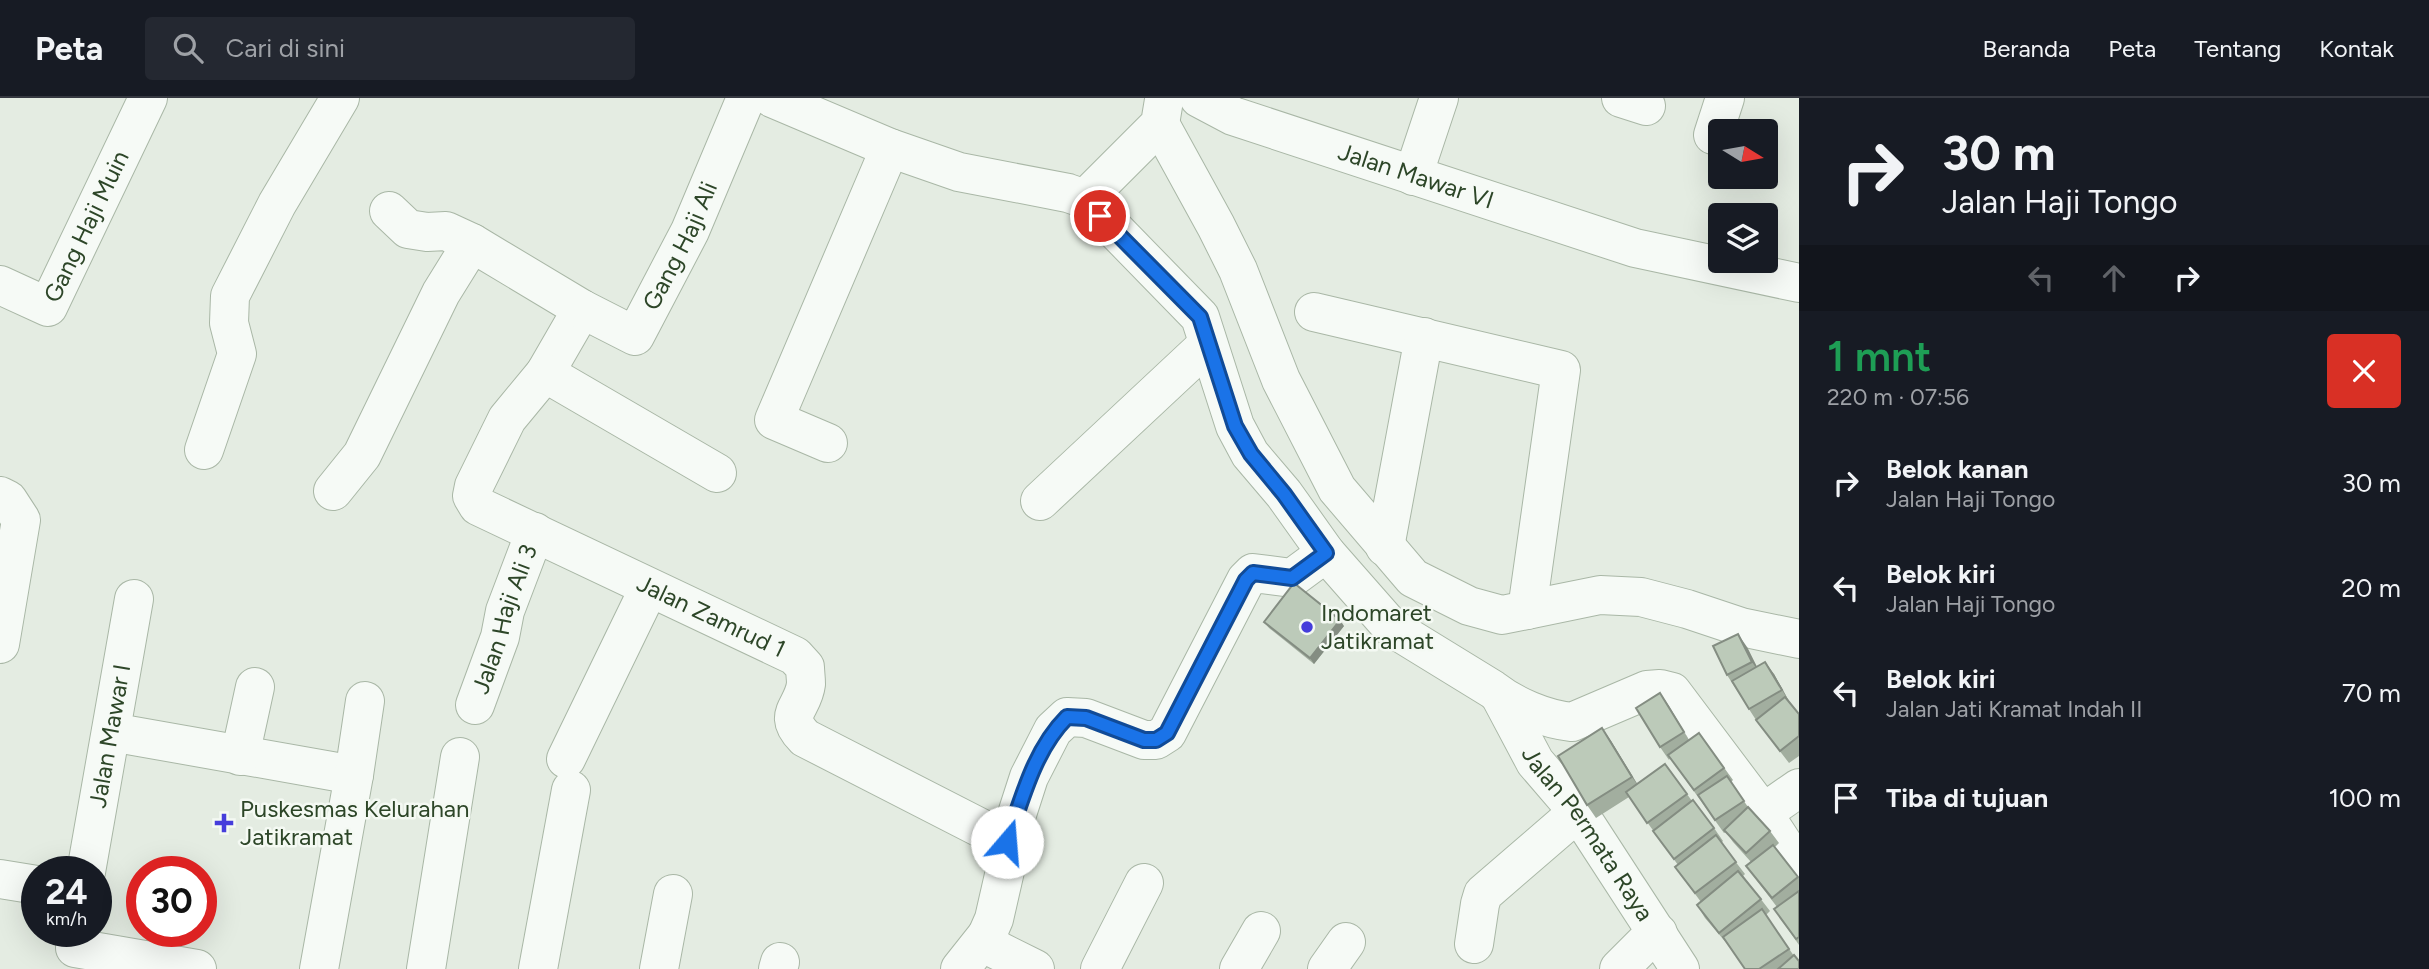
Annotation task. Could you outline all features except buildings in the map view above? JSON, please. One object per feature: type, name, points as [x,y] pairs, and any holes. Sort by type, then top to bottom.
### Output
[{"type":"street","name":"Gang Haji Muin","points":[[0,285],[48,307],[148,98]]},
{"type":"street","points":[[204,450],[237,354],[229,323],[230,296],[277,204],[340,98]]},
{"type":"street","name":"Gang Haji Ali","points":[[582,309],[635,336],[690,231],[746,98]]},
{"type":"street","points":[[772,98],[850,113],[890,148],[959,172],[1068,193],[1085,199],[1200,317],[1235,426],[1251,454],[1284,494],[1326,553],[1391,627],[1500,696],[1559,720],[1572,722],[1647,690],[1672,692],[1763,813],[1799,867]]},
{"type":"street","name":"Jalan Mawar VI","points":[[1199,98],[1233,116],[1635,248],[1799,283]]},
{"type":"street","points":[[1413,176],[1439,98]]},
{"type":"street","points":[[1718,119],[1725,98]]},
{"type":"street","points":[[1085,199],[1162,111],[1232,259],[1281,380],[1337,489],[1413,578],[1469,606],[1502,615],[1600,595],[1641,597],[1741,627],[1799,639]]},
{"type":"street","points":[[828,443],[774,420],[890,148]]},
{"type":"street","points":[[389,211],[408,229],[446,231],[472,243],[582,309]]},
{"type":"street","points":[[332,491],[362,455],[441,293],[472,243]]},
{"type":"street","name":"Jalan Zamrud 1","points":[[582,309],[545,373],[507,419],[474,486],[472,496],[478,506],[795,656],[805,667],[806,685],[793,716],[794,727],[805,738],[1007,842]]},
{"type":"street","points":[[1314,312],[1561,370],[1527,610]]},
{"type":"street","points":[[1385,547],[1424,337]]},
{"type":"street","points":[[1040,501],[1208,344]]},
{"type":"street","points":[[545,373],[717,473]]},
{"type":"street","points":[[1284,494],[1321,488],[1337,489]]},
{"type":"street","points":[[0,644],[21,520],[4,498]]},
{"type":"street","name":"Jalan Haji Ali 3","points":[[475,705],[500,637],[505,611],[535,532]]},
{"type":"street","points":[[960,969],[987,935],[994,919],[1007,862],[1007,842],[1029,777],[1053,730],[1067,717],[1086,718],[1144,740],[1156,740],[1167,733],[1246,580],[1253,573],[1292,578],[1326,553]]},
{"type":"street","points":[[538,969],[568,774],[649,588]]},
{"type":"street","name":"Jalan Mawar I","points":[[89,856],[134,599]]},
{"type":"street","points":[[240,756],[255,687]]},
{"type":"street","name":"Jalan Permata Raya","points":[[1500,696],[1535,762],[1578,812],[1681,969]]},
{"type":"street","points":[[319,969],[355,775],[365,701]]},
{"type":"street","points":[[1535,762],[1577,730],[1593,712]]},
{"type":"street","points":[[111,732],[355,775]]},
{"type":"street","points":[[426,969],[460,757]]},
{"type":"street","points":[[1763,813],[1799,789]]},
{"type":"street","points":[[1475,944],[1483,894],[1578,812]]},
{"type":"street","points":[[0,879],[21,882]]},
{"type":"street","points":[[1100,969],[1143,883]]},
{"type":"street","points":[[659,969],[673,894]]},
{"type":"street","points":[[1239,969],[1261,931]]},
{"type":"street","points":[[1619,969],[1647,940],[1658,933]]},
{"type":"street","points":[[987,935],[995,948],[1035,969]]},
{"type":"street","points":[[74,949],[197,969]]},
{"type":"place","name":"Indomaret Jatikramat","points":[[1307,627]]},
{"type":"place","name":"Puskesmas Kelurahan Jatikramat","points":[[224,823]]},
{"type":"route","points":[[1007,842],[1029,777],[1053,730],[1067,717],[1086,718],[1144,740],[1156,740],[1167,733],[1246,580],[1253,573],[1292,578],[1326,553],[1284,494],[1251,454],[1235,426],[1200,317],[1100,216]]}]
